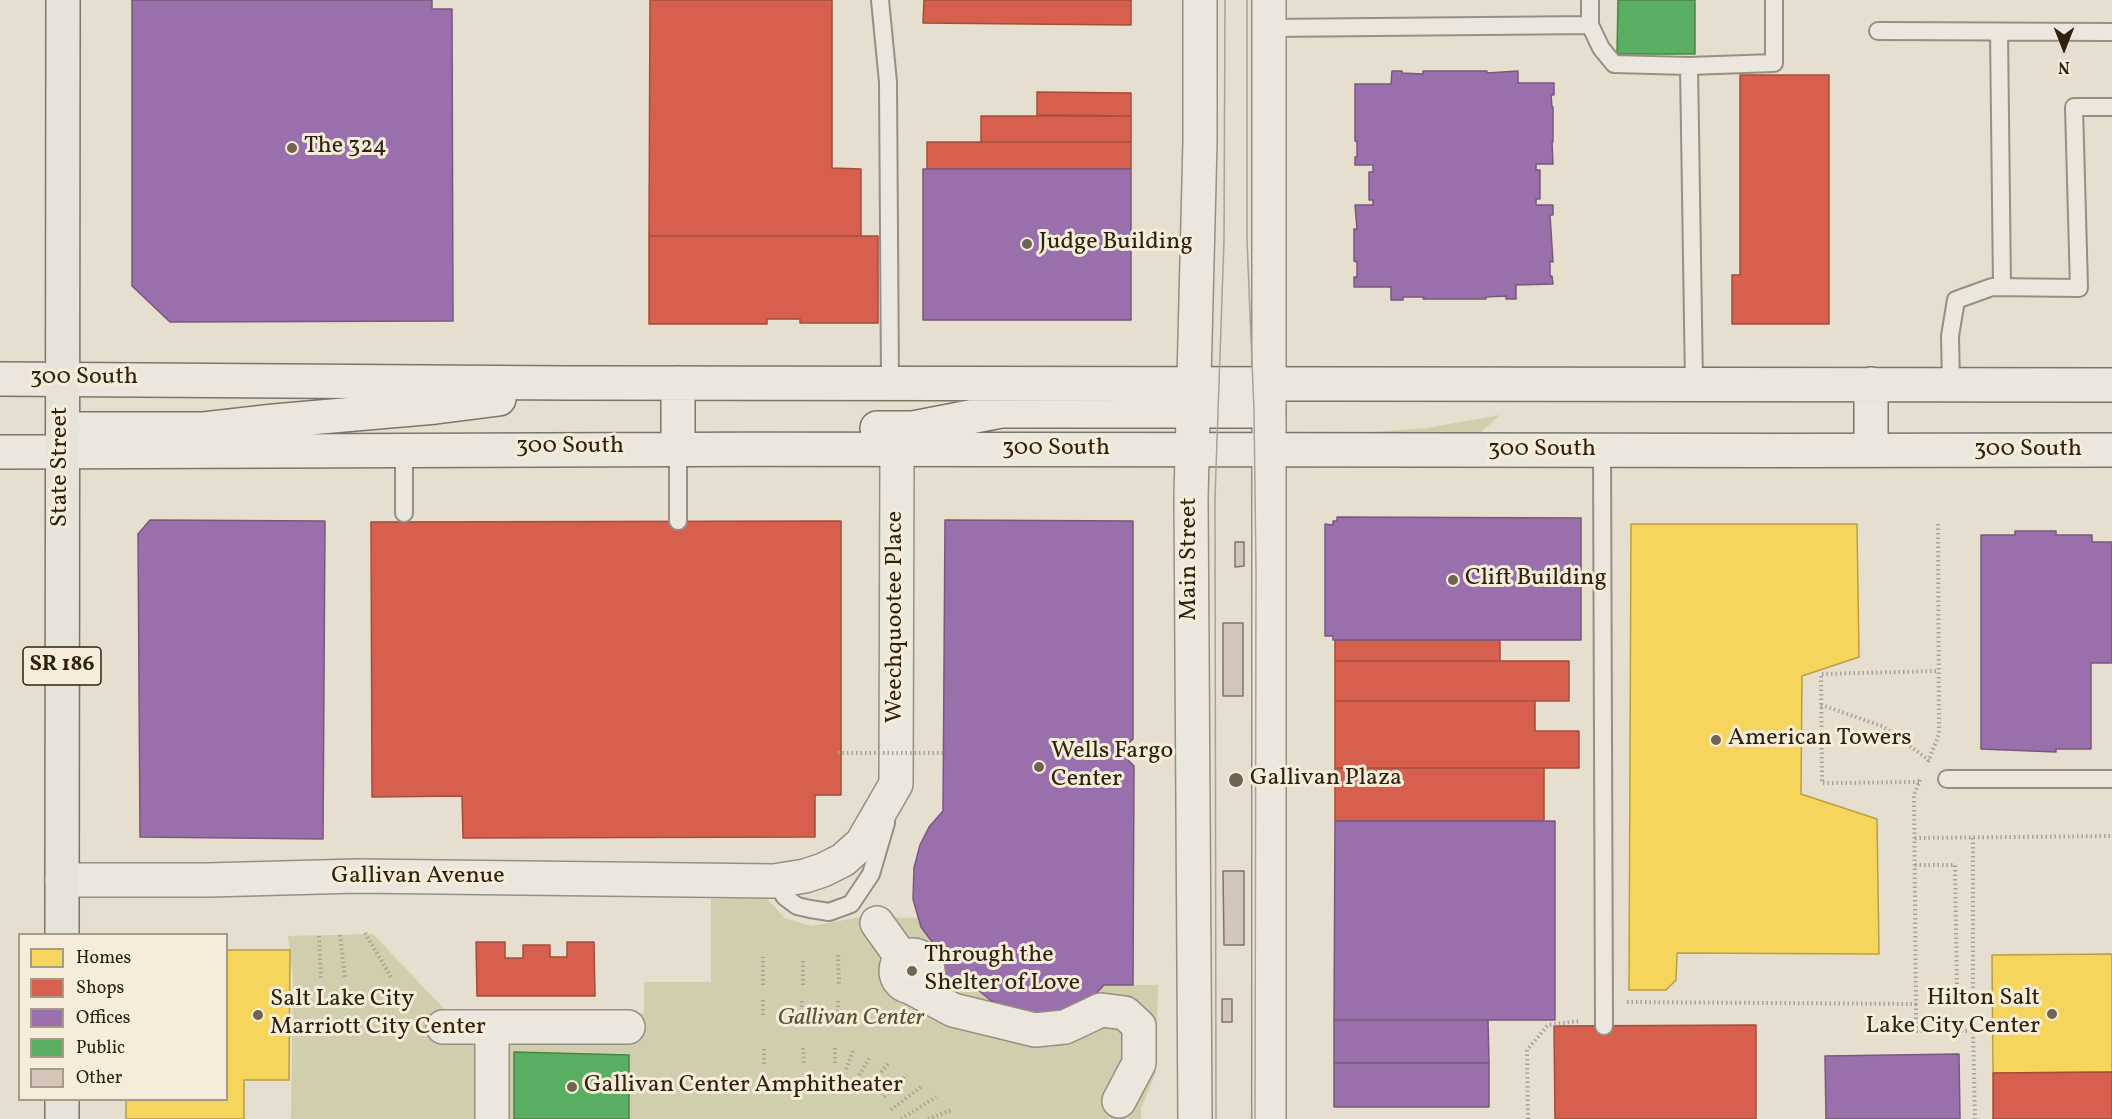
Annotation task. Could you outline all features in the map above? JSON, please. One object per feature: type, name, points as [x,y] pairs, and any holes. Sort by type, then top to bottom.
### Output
[{"type":"main road","name":"State Street","points":[[62,933],[63,0]]},
{"type":"main road","points":[[62,1101],[62,1119]]},
{"type":"street","name":"Main Street","points":[[1195,1119],[1192,449],[1200,142],[1200,0]]},
{"type":"street","points":[[1269,14],[1269,1119]]},
{"type":"street","name":"300 South","points":[[0,379],[890,383],[1268,397],[1694,384],[2112,385]]},
{"type":"street","points":[[0,451],[62,440],[486,402],[533,393],[567,383]]},
{"type":"street","points":[[678,383],[678,448]]},
{"type":"street","points":[[1871,384],[1871,450]]},
{"type":"street","points":[[746,448],[767,428],[913,428],[1001,411],[1193,396]]},
{"type":"street","name":"300 South","points":[[62,440],[404,449],[1769,452],[2112,450]]},
{"type":"street","name":"Weechquootee Place","points":[[774,881],[805,876],[843,860],[862,843],[896,784],[897,449]]},
{"type":"street","name":"Gallivan Avenue","points":[[62,880],[208,880],[357,876],[774,881]]},
{"type":"street","points":[[877,923],[907,973],[953,1010],[1035,1030],[1065,1027],[1101,1010],[1125,1013],[1139,1026],[1139,1063],[1119,1101]]},
{"type":"street","points":[[443,1027],[628,1027]]},
{"type":"street","points":[[492,1027],[492,1119]]},
{"type":"lane","points":[[880,0],[888,82],[890,383]]},
{"type":"lane","points":[[1590,0],[1590,25],[1601,48],[1614,64],[1689,66],[1774,63],[1774,0]]},
{"type":"lane","points":[[1269,14],[1590,25]]},
{"type":"lane","points":[[1878,31],[2112,32]]},
{"type":"lane","points":[[2000,32],[2002,287]]},
{"type":"lane","points":[[1689,66],[1694,384]]},
{"type":"lane","points":[[1951,384],[1950,336],[1956,300],[1992,287],[2079,288],[2074,107],[2112,107]]},
{"type":"lane","points":[[678,448],[678,521]]},
{"type":"lane","points":[[404,449],[404,513]]},
{"type":"lane","points":[[1602,450],[1603,1022]]},
{"type":"lane","points":[[1947,779],[2112,779]]},
{"type":"lane","name":"Weechquootee Place","points":[[774,881],[785,897],[797,906],[829,912],[851,904],[871,874],[884,835],[896,784]]},
{"type":"path","points":[[1926,767],[1939,734],[1938,524]]},
{"type":"path","points":[[1919,782],[1822,783],[1821,674],[1939,671]]},
{"type":"path","points":[[1821,705],[1882,726],[1929,759]]},
{"type":"path","points":[[838,753],[944,753]]},
{"type":"path","points":[[1923,775],[1914,795],[1916,1031],[1973,1031],[1975,1119]]},
{"type":"path","points":[[1915,838],[2112,836]]},
{"type":"path","points":[[1915,865],[1956,865],[1957,993],[1974,993],[1974,838]]},
{"type":"path","points":[[365,933],[391,977]]},
{"type":"path","points":[[340,935],[345,978]]},
{"type":"path","points":[[319,936],[321,978]]},
{"type":"path","points":[[838,955],[839,986]]},
{"type":"path","points":[[763,957],[763,985]]},
{"type":"path","points":[[803,958],[803,986]]},
{"type":"path","points":[[763,1000],[763,1015]]},
{"type":"path","points":[[802,1001],[802,1015]]},
{"type":"path","points":[[838,1001],[838,1015]]},
{"type":"path","points":[[1629,1001],[1916,1004]]},
{"type":"path","points":[[1528,1119],[1527,1050],[1548,1025],[1603,1022]]},
{"type":"path","points":[[803,1048],[804,1064]]},
{"type":"path","points":[[835,1048],[835,1063]]},
{"type":"path","points":[[764,1049],[764,1064]]},
{"type":"path","points":[[846,1069],[853,1051]]},
{"type":"path","points":[[859,1075],[870,1057]]},
{"type":"path","points":[[872,1082],[888,1064]]},
{"type":"path","points":[[884,1097],[907,1075]]},
{"type":"path","points":[[891,1110],[922,1086]]},
{"type":"path","points":[[901,1119],[936,1097]]},
{"type":"path","points":[[928,1119],[952,1110]]},
{"type":"green space","points":[[1500,415],[1471,441],[1345,434],[1427,428]]},
{"type":"green space","name":"Gallivan Center","points":[[766,898],[785,918],[811,926],[861,917],[918,918],[921,927],[944,958],[944,984],[971,984],[990,1000],[1104,985],[1158,985],[1156,1073],[1141,1108],[1141,1119],[291,1119],[293,978],[288,936],[373,934],[447,1012],[644,1013],[644,982],[711,982],[711,899]]},
{"type":"building: Homes","name":"American Towers","points":[[1631,524],[1857,524],[1859,657],[1802,676],[1801,794],[1877,819],[1879,954],[1677,953],[1676,980],[1666,990],[1629,990]]},
{"type":"building: Homes","name":"Salt Lake City Marriott City Center","points":[[228,950],[290,950],[289,1080],[244,1080],[244,1119],[126,1119],[126,1101],[228,1101]]},
{"type":"building: Homes","name":"Hilton Salt Lake City Center","points":[[2112,954],[2112,1072],[1993,1073],[1992,955]]},
{"type":"building: Shops","points":[[650,0],[832,0],[832,168],[861,169],[861,236],[649,236]]},
{"type":"building: Shops","points":[[924,0],[1131,0],[1131,25],[923,23]]},
{"type":"building: Shops","points":[[1740,75],[1829,75],[1829,324],[1732,324],[1732,275],[1740,275]]},
{"type":"building: Shops","points":[[1037,92],[1131,93],[1131,116],[1037,115]]},
{"type":"building: Shops","points":[[981,116],[1131,116],[1131,142],[981,142]]},
{"type":"building: Shops","points":[[927,142],[1131,142],[1131,169],[927,169]]},
{"type":"building: Shops","points":[[649,236],[878,236],[878,323],[800,323],[800,319],[767,319],[767,324],[649,324]]},
{"type":"building: Shops","points":[[841,521],[841,795],[815,795],[815,837],[463,838],[462,796],[372,797],[371,522]]},
{"type":"building: Shops","points":[[1335,640],[1500,640],[1500,661],[1335,661]]},
{"type":"building: Shops","points":[[1335,661],[1569,661],[1569,701],[1335,701]]},
{"type":"building: Shops","points":[[1335,701],[1535,701],[1535,731],[1579,731],[1579,768],[1335,768]]},
{"type":"building: Shops","points":[[1335,768],[1544,768],[1544,821],[1335,821]]},
{"type":"building: Shops","points":[[476,942],[505,942],[505,958],[523,958],[523,945],[550,945],[550,957],[567,957],[567,942],[594,942],[595,996],[477,996]]},
{"type":"building: Shops","points":[[1756,1025],[1756,1119],[1555,1119],[1554,1026]]},
{"type":"building: Shops","points":[[2112,1072],[2112,1119],[1993,1119],[1993,1073]]},
{"type":"building: Offices","name":"The 324","points":[[132,0],[432,0],[432,9],[452,9],[453,321],[170,322],[132,286]]},
{"type":"building: Offices","points":[[1392,71],[1423,74],[1423,71],[1487,71],[1487,73],[1518,71],[1518,83],[1554,83],[1554,95],[1551,95],[1553,164],[1536,164],[1536,170],[1540,170],[1540,199],[1536,199],[1536,205],[1553,205],[1553,215],[1550,215],[1553,262],[1550,261],[1550,276],[1552,276],[1553,284],[1516,285],[1516,299],[1506,299],[1506,296],[1486,297],[1486,299],[1403,297],[1403,300],[1391,300],[1391,287],[1354,287],[1354,277],[1357,277],[1357,262],[1354,261],[1354,229],[1357,229],[1355,205],[1373,205],[1373,200],[1369,200],[1369,172],[1373,172],[1373,165],[1355,165],[1357,141],[1355,141],[1355,84],[1391,84]]},
{"type":"building: Offices","name":"Judge Building","points":[[923,169],[1131,169],[1131,320],[923,320]]},
{"type":"building: Offices","name":"Clift Building","points":[[1337,517],[1581,518],[1581,640],[1333,640],[1333,636],[1325,636],[1325,524],[1333,525]]},
{"type":"building: Offices","points":[[150,520],[325,521],[323,839],[140,837],[138,534]]},
{"type":"building: Offices","name":"Wells Fargo Center","points":[[945,520],[1133,521],[1133,739],[1120,752],[1134,766],[1133,985],[1104,985],[1091,999],[1069,1011],[1037,1014],[1016,1011],[990,1000],[971,984],[944,984],[944,958],[921,927],[913,899],[914,868],[920,845],[929,827],[943,811]]},
{"type":"building: Offices","points":[[2015,531],[2056,531],[2056,535],[2092,535],[2092,542],[2112,542],[2112,663],[2091,663],[2091,749],[2056,749],[2056,752],[1981,749],[1981,535],[2015,535]]},
{"type":"building: Offices","points":[[1335,821],[1555,821],[1555,1020],[1334,1020]]},
{"type":"building: Offices","points":[[1334,1020],[1488,1020],[1489,1063],[1334,1063]]},
{"type":"building: Offices","points":[[1959,1054],[1960,1119],[1826,1119],[1825,1056]]},
{"type":"building: Offices","points":[[1334,1063],[1489,1063],[1489,1107],[1334,1107]]},
{"type":"building: Public","points":[[1618,0],[1695,0],[1695,54],[1617,54]]},
{"type":"building: Public","name":"Gallivan Center Amphitheater","points":[[514,1052],[629,1055],[629,1119],[514,1119]]},
{"type":"building: Other","points":[[1235,542],[1244,542],[1244,566],[1235,567]]},
{"type":"building: Other","points":[[1223,623],[1243,623],[1243,696],[1223,696]]},
{"type":"building: Other","points":[[1223,871],[1244,871],[1244,945],[1224,945]]},
{"type":"building: Other","points":[[1222,999],[1232,999],[1232,1022],[1222,1022]]},
{"type":"tram line","points":[[1216,1119],[1215,498],[1224,240],[1225,0]]},
{"type":"tram line","points":[[1247,0],[1247,240],[1254,411],[1256,572],[1255,1119]]},
{"type":"place","name":"The 324","points":[[292,148]]},
{"type":"place","name":"Judge Building","points":[[1027,244]]},
{"type":"place","name":"Clift Building","points":[[1453,580]]},
{"type":"place","name":"American Towers","points":[[1716,740]]},
{"type":"place","name":"Wells Fargo Center","points":[[1039,767]]},
{"type":"place","name":"Gallivan Plaza","points":[[1236,780]]},
{"type":"place","name":"Through the Shelter of Love","points":[[912,971]]},
{"type":"place","name":"Hilton Salt Lake City Center","points":[[2052,1014]]},
{"type":"place","name":"Salt Lake City Marriott City Center","points":[[258,1015]]},
{"type":"place","name":"Gallivan Center Amphitheater","points":[[572,1087]]}]
